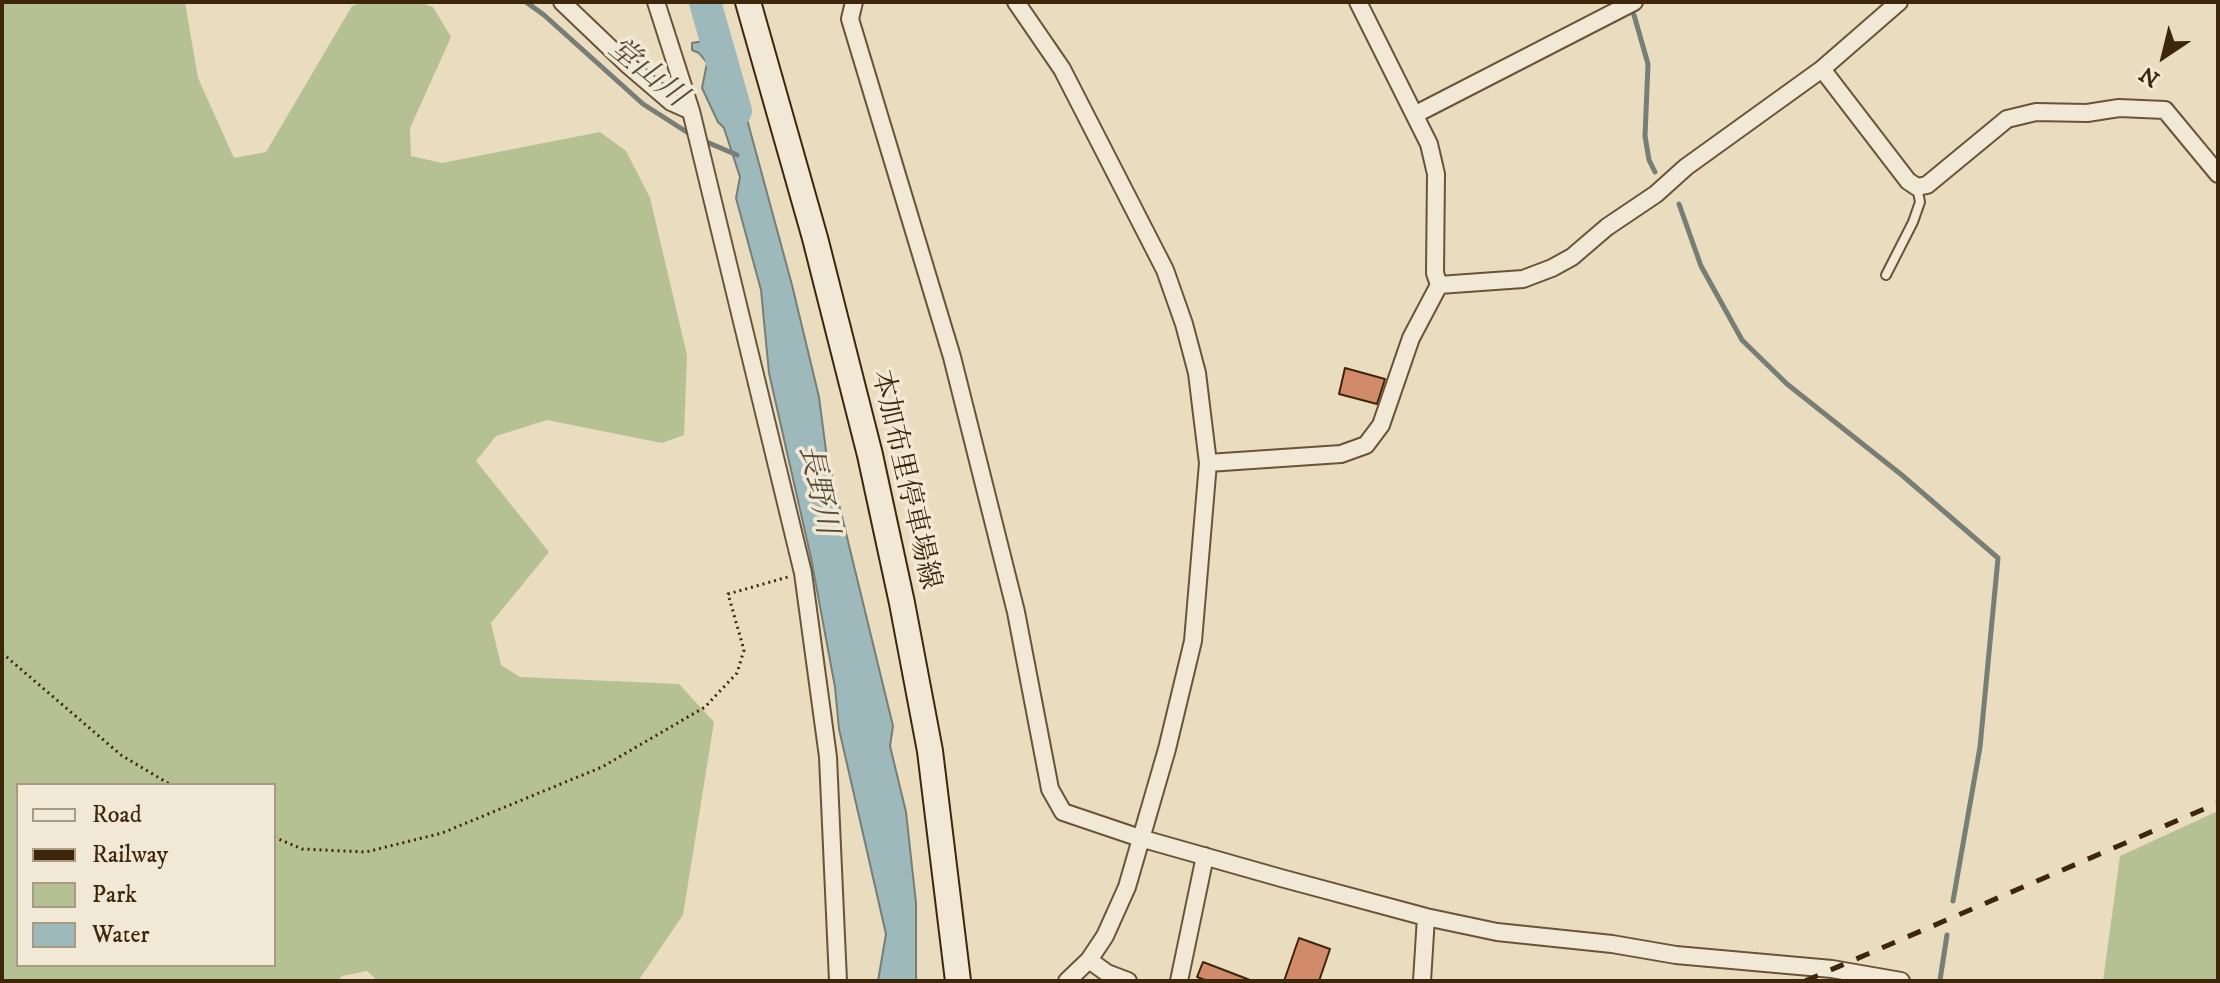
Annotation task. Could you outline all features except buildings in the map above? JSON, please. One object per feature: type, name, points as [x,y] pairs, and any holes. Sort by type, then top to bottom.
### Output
[{"type":"main road","name":"本加布里停車場線","points":[[748,2],[815,238],[870,455],[902,603],[930,751],[958,981]]},
{"type":"street","points":[[562,2],[639,75],[671,102],[691,111]]},
{"type":"street","points":[[656,2],[691,111],[803,573],[828,757],[838,981]]},
{"type":"street","points":[[854,2],[850,19],[952,357],[1016,612],[1050,789],[1063,812],[1205,856],[1426,917],[1497,932],[1612,944],[1676,955],[1832,969],[1901,981]]},
{"type":"street","points":[[1016,2],[1062,69],[1165,270],[1197,373],[1208,463],[1193,641],[1167,749],[1127,887],[1105,936],[1089,960],[1067,981]]},
{"type":"street","points":[[1208,463],[1341,454],[1366,445],[1381,425],[1411,338],[1439,285],[1435,273],[1436,174],[1429,144],[1358,2]]},
{"type":"street","points":[[1416,114],[1634,2]]},
{"type":"street","points":[[1439,285],[1523,279],[1572,257],[1607,227],[1656,194],[1686,167],[1822,69],[1899,2]]},
{"type":"street","points":[[1822,69],[1908,181],[1917,187],[1927,185],[2007,119],[2036,112],[2087,113],[2119,108],[2165,110],[2218,174]]},
{"type":"street","points":[[1179,981],[1205,856]]},
{"type":"street","points":[[1422,981],[1426,917]]},
{"type":"street","points":[[1089,960],[1107,973],[1128,981]]},
{"type":"lane","points":[[1886,275],[1913,222],[1920,202],[1917,187]]},
{"type":"path","points":[[276,838],[302,849],[366,852],[442,833],[602,767],[705,707],[737,673],[744,650],[728,594],[803,573]]},
{"type":"path","points":[[2,653],[121,755],[168,783]]},
{"type":"green space","points":[[2,2],[185,2],[198,78],[234,158],[266,152],[352,6],[364,2],[418,2],[433,7],[451,37],[410,128],[411,156],[442,163],[600,132],[626,151],[650,198],[687,355],[684,435],[662,443],[547,420],[496,436],[476,461],[549,552],[491,623],[501,665],[520,677],[679,684],[714,722],[683,915],[638,981],[378,981],[367,971],[342,976],[337,981],[2,981]]},
{"type":"green space","points":[[2218,811],[2218,981],[2103,981],[2120,856]]},
{"type":"water","points":[[710,40],[716,64],[735,75],[792,285],[819,397],[826,451],[893,726],[890,746],[906,812],[916,903],[916,981],[878,981],[886,934],[839,729],[835,687],[811,558],[769,373],[761,290],[736,198],[740,177],[724,128],[702,88],[707,63],[692,50],[692,43]]},
{"type":"waterway","name":"堂山川","points":[[526,2],[643,104],[693,136]]},
{"type":"waterway","name":"長野川","points":[[705,2],[736,111]]},
{"type":"waterway","points":[[1634,15],[1648,64],[1645,136],[1649,160],[1655,172]]},
{"type":"waterway","name":"堂山川","points":[[702,140],[737,155]]},
{"type":"waterway","points":[[1679,204],[1701,266],[1742,340],[1787,384],[1903,476],[1998,558],[1980,747],[1953,901]]},
{"type":"waterway","points":[[1940,980],[1947,935]]},
{"type":"railway","points":[[1805,981],[2218,803]]}]
